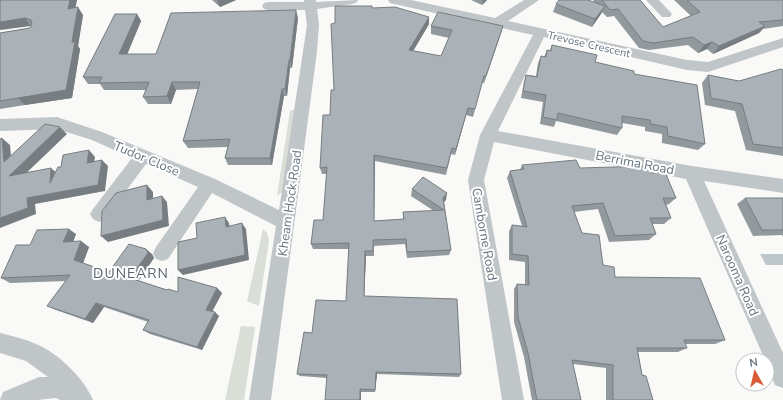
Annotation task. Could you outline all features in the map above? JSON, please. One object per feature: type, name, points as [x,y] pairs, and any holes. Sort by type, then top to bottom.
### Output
[{"type":"street","points":[[268,6],[352,0]]},
{"type":"street","name":"Trevose Crescent","points":[[394,0],[662,61],[687,65],[708,67],[783,42]]},
{"type":"street","points":[[497,23],[513,11],[533,0]]},
{"type":"street","points":[[652,0],[666,14]]},
{"type":"street","name":"Kheam Hock Road","points":[[260,400],[310,51],[312,25],[310,3]]},
{"type":"street","name":"Camborne Road","points":[[514,400],[476,180],[488,135],[540,33]]},
{"type":"street","name":"Tudor Close","points":[[0,125],[57,123],[97,136],[142,157],[209,184],[286,222]]},
{"type":"street","name":"Berrima Road","points":[[488,135],[692,173],[783,186]]},
{"type":"street","points":[[99,214],[142,157]]},
{"type":"street","name":"Narooma Road","points":[[692,173],[783,377]]},
{"type":"street","points":[[162,253],[209,184]]},
{"type":"street","points":[[0,343],[31,352],[62,374],[82,400]]},
{"type":"street","points":[[11,400],[39,388],[58,387],[82,400]]},
{"type":"shaded area","points":[[295,109],[282,192],[277,196],[290,111]]},
{"type":"shaded area","points":[[263,229],[267,233],[269,241],[259,306],[247,301]]},
{"type":"shaded area","points":[[760,254],[783,254],[783,265],[766,265]]},
{"type":"shaded area","points":[[241,326],[255,327],[244,400],[225,400]]},
{"type":"building","points":[[0,0],[70,0],[68,9],[78,7],[72,42],[75,42],[66,90],[0,101],[0,33],[30,28],[32,24],[31,20],[25,18],[0,22]]},
{"type":"building","points":[[559,0],[588,0],[605,6],[595,19],[556,4]]},
{"type":"building","points":[[602,0],[640,0],[663,27],[700,12],[687,0],[783,0],[783,20],[759,22],[765,26],[719,46],[712,42],[704,45],[693,37],[653,43],[643,41],[618,9],[610,10]]},
{"type":"building","points":[[335,6],[372,6],[372,8],[395,7],[429,17],[409,50],[441,56],[452,30],[431,26],[438,12],[503,26],[486,76],[484,76],[475,109],[468,108],[456,149],[452,148],[447,168],[374,155],[374,221],[404,219],[403,212],[444,210],[412,189],[423,177],[447,193],[443,198],[451,250],[407,252],[406,239],[373,240],[373,251],[365,251],[364,296],[457,299],[461,374],[376,372],[375,390],[360,389],[360,400],[325,400],[327,375],[297,374],[304,332],[312,333],[316,300],[346,301],[349,243],[311,244],[314,220],[323,220],[327,167],[320,168],[323,115],[330,115],[331,90],[334,90],[331,24],[335,23]]},
{"type":"building","points":[[296,10],[285,89],[282,89],[270,158],[225,158],[230,139],[183,141],[200,82],[172,82],[167,96],[143,97],[149,82],[99,83],[102,77],[83,77],[115,14],[137,14],[119,54],[156,54],[171,13]]},
{"type":"building","points":[[552,45],[597,55],[595,62],[634,71],[634,74],[697,85],[705,144],[668,136],[667,127],[651,124],[650,120],[622,116],[622,128],[558,113],[557,120],[543,117],[546,95],[523,91],[526,75],[537,77],[541,56],[546,57],[547,50],[551,51]]},
{"type":"building","points":[[781,69],[783,70],[783,148],[753,144],[742,104],[711,98],[708,75],[739,81]]},
{"type":"building","points":[[45,124],[60,127],[9,176],[51,168],[50,183],[58,167],[61,167],[63,155],[89,150],[87,163],[102,160],[98,185],[27,198],[28,208],[0,218],[0,139],[2,138],[4,162]]},
{"type":"building","points":[[576,160],[580,168],[648,166],[651,173],[665,172],[676,198],[663,198],[671,218],[650,218],[656,234],[615,236],[603,203],[572,206],[582,233],[599,235],[603,265],[614,267],[615,277],[700,278],[725,340],[684,340],[687,348],[637,348],[642,375],[646,376],[653,400],[613,400],[613,365],[572,360],[581,400],[537,400],[528,353],[518,317],[517,284],[529,285],[528,256],[512,254],[512,225],[527,227],[510,171],[524,169],[522,165]]},
{"type":"building","points":[[147,185],[147,200],[162,196],[163,220],[101,236],[102,211],[116,193]]},
{"type":"building","points":[[745,198],[783,198],[783,230],[762,230]]},
{"type":"building","points":[[225,217],[226,227],[242,223],[245,255],[178,270],[178,242],[197,238],[196,223]]},
{"type":"building","points":[[69,229],[63,242],[81,241],[74,260],[109,272],[129,244],[146,249],[148,253],[130,278],[178,292],[178,277],[217,288],[206,310],[215,312],[197,347],[143,330],[149,320],[96,303],[85,319],[47,306],[70,275],[1,278],[16,245],[30,245],[37,230]]},
{"type":"district","name":"DUNEARN","points":[[131,273]]}]
